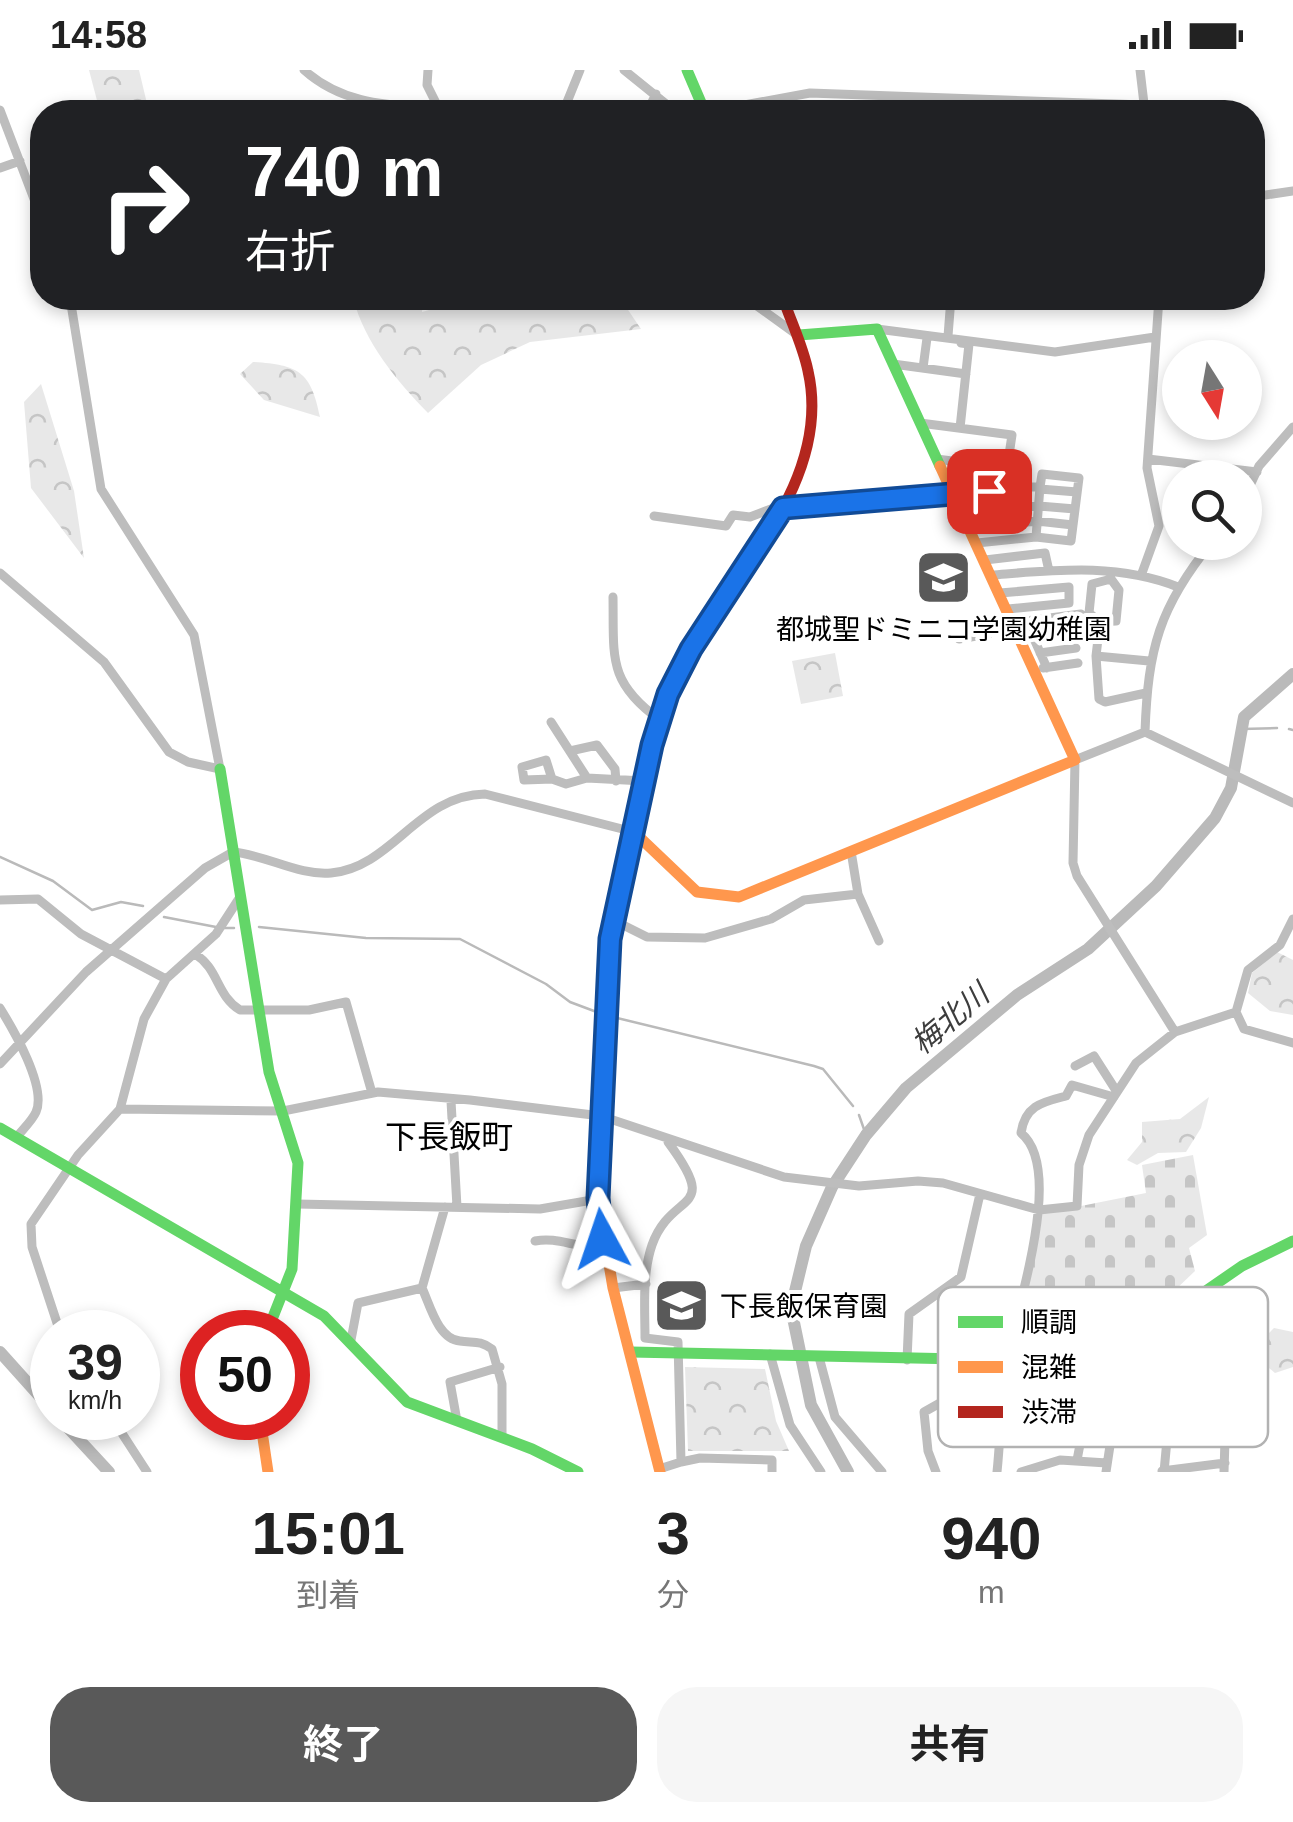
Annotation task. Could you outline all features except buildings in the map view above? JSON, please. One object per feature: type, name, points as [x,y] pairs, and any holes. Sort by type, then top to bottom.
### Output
[{"type":"street","points":[[304,70],[326,87],[355,100]]},
{"type":"street","points":[[428,70],[427,85],[434,100]]},
{"type":"street","points":[[568,100],[580,70]]},
{"type":"street","points":[[624,70],[663,100]]},
{"type":"street","points":[[687,70],[701,100]]},
{"type":"street","points":[[1140,70],[1143,100]]},
{"type":"street","points":[[772,100],[810,93],[1031,100]]},
{"type":"street","points":[[653,100],[656,94]]},
{"type":"street","points":[[0,110],[30,188]]},
{"type":"street","points":[[0,168],[20,161]]},
{"type":"street","points":[[1265,194],[1293,190]]},
{"type":"street","points":[[72,310],[101,489],[194,636],[220,769],[269,1072],[296,1151],[298,1204],[292,1268],[274,1310]]},
{"type":"street","points":[[763,310],[799,335],[878,329],[1055,352],[1154,337]]},
{"type":"street","points":[[772,1472],[772,1460],[718,1459],[681,1462],[660,1471],[613,1288],[598,1198],[613,920],[660,720],[691,649],[783,508],[803,466],[810,427],[809,373],[788,310]]},
{"type":"street","points":[[948,336],[950,310]]},
{"type":"street","points":[[1142,573],[1159,526],[1148,459],[1157,310]]},
{"type":"street","points":[[878,329],[1000,593],[1041,668],[1075,760],[1074,869],[1175,1032]]},
{"type":"street","points":[[890,336],[969,344],[960,428]]},
{"type":"street","points":[[923,368],[927,338]]},
{"type":"street","points":[[893,364],[966,374]]},
{"type":"street","points":[[920,423],[1012,434],[1007,468]]},
{"type":"street","points":[[1262,466],[1293,426]]},
{"type":"street","points":[[937,458],[1025,471],[1024,487]]},
{"type":"street","points":[[1148,459],[1162,461]]},
{"type":"street","points":[[977,542],[1038,537],[1071,541],[1079,478],[1042,474],[1038,537],[1049,571]]},
{"type":"street","points":[[946,477],[1040,488]]},
{"type":"street","points":[[654,516],[726,526],[733,515],[750,517],[783,508],[1024,487]]},
{"type":"street","points":[[962,512],[1039,506],[1075,509]]},
{"type":"street","points":[[970,528],[1038,521],[1073,524]]},
{"type":"street","points":[[985,560],[1044,553]]},
{"type":"street","points":[[1145,732],[1149,661],[1161,619],[1178,586],[1198,560]]},
{"type":"street","points":[[992,576],[1049,571],[1142,573],[1178,586]]},
{"type":"street","points":[[0,572],[104,662],[169,752],[188,762],[220,769]]},
{"type":"street","points":[[1111,579],[1119,590],[1116,621],[1100,622],[1089,613],[1092,584],[1111,579]]},
{"type":"street","points":[[959,639],[988,634],[1011,615],[1069,603],[1068,587],[1000,593]]},
{"type":"street","points":[[614,597],[617,675],[637,704],[660,720]]},
{"type":"street","points":[[1041,668],[1040,653],[1026,621],[1081,614]]},
{"type":"street","points":[[1100,622],[1096,656],[1099,698],[1105,702],[1146,693]]},
{"type":"street","points":[[1034,637],[1078,631]]},
{"type":"street","points":[[1040,653],[1076,648]]},
{"type":"street","points":[[1096,656],[1149,661]]},
{"type":"street","points":[[1041,668],[1078,663]]},
{"type":"street","points":[[551,722],[587,778]]},
{"type":"street","points":[[0,1064],[110,950],[205,868],[234,852],[321,873],[348,870],[389,845],[442,802],[466,794],[485,794],[634,832],[648,841],[685,884],[720,898],[747,894],[1145,732],[1254,788],[1293,803]]},
{"type":"street","points":[[616,781],[615,769],[597,745],[522,766],[524,780],[552,779],[566,784],[587,778],[616,781],[644,782]]},
{"type":"street","points":[[546,760],[552,779]]},
{"type":"street","points":[[851,852],[858,894],[879,942]]},
{"type":"street","points":[[613,920],[647,937],[705,938],[771,920],[804,900],[858,894]]},
{"type":"street","points":[[53,1310],[29,1234],[36,1215],[120,1109],[144,1019],[166,980],[216,934],[240,897]]},
{"type":"street","points":[[0,900],[38,900],[81,934],[166,980]]},
{"type":"street","points":[[1293,918],[1280,945],[1248,970],[1236,1012],[1244,1029],[1293,1043]]},
{"type":"street","points":[[195,954],[214,969],[220,992],[230,1004],[259,1013],[346,1002],[372,1093]]},
{"type":"street","points":[[0,1008],[21,1042],[37,1100],[36,1112],[16,1138]]},
{"type":"street","points":[[120,1109],[283,1111],[372,1093],[601,1116],[784,1177],[856,1186],[918,1181],[1038,1210],[1077,1206],[1079,1165],[1089,1135],[1136,1063],[1175,1032],[1236,1012]]},
{"type":"street","points":[[1076,1066],[1094,1056],[1116,1095]]},
{"type":"street","points":[[1022,1287],[1038,1210],[1039,1180],[1031,1142],[1021,1133],[1023,1119],[1040,1101],[1066,1096],[1072,1085],[1116,1095]]},
{"type":"street","points":[[451,1100],[457,1207]]},
{"type":"street","points":[[0,1128],[324,1316],[351,1340],[396,1395],[502,1436],[578,1472]]},
{"type":"street","points":[[666,1140],[692,1177],[693,1186],[687,1204],[657,1233],[646,1284],[645,1338],[674,1339],[678,1353],[681,1462]]},
{"type":"street","points":[[947,1287],[961,1277],[980,1194]]},
{"type":"street","points":[[298,1204],[540,1209],[598,1198]]},
{"type":"street","points":[[445,1206],[422,1288],[446,1334],[455,1341],[486,1344],[500,1367],[502,1436]]},
{"type":"street","points":[[535,1241],[561,1239],[586,1250],[604,1245]]},
{"type":"street","points":[[1213,1287],[1242,1266],[1293,1241]]},
{"type":"street","points":[[613,1288],[646,1284]]},
{"type":"street","points":[[351,1340],[358,1302],[422,1288]]},
{"type":"street","points":[[908,1360],[909,1314],[938,1293]]},
{"type":"street","points":[[631,1352],[938,1361]]},
{"type":"street","points":[[770,1354],[790,1426],[821,1472]]},
{"type":"street","points":[[817,1356],[835,1417],[882,1472]]},
{"type":"street","points":[[457,1421],[450,1382],[500,1367]]},
{"type":"street","points":[[936,1472],[928,1451],[924,1412],[938,1404]]},
{"type":"street","points":[[127,1440],[148,1472]]},
{"type":"street","points":[[263,1440],[268,1472]]},
{"type":"street","points":[[997,1472],[999,1447]]},
{"type":"street","points":[[1077,1460],[1080,1447]]},
{"type":"street","points":[[1166,1447],[1163,1472],[1225,1468]]},
{"type":"street","points":[[717,1472],[718,1459]]},
{"type":"street","points":[[1021,1472],[1077,1460],[1107,1467]]},
{"type":"green space","points":[[89,70],[139,70],[146,100],[97,100]]},
{"type":"green space","points":[[357,310],[628,310],[641,329],[530,342],[481,365],[428,413],[383,360]]},
{"type":"green space","points":[[253,362],[281,365],[300,373],[312,389],[320,417],[264,400],[240,374]]},
{"type":"green space","points":[[41,384],[74,491],[84,558],[31,488],[24,402]]},
{"type":"green space","points":[[835,653],[843,696],[801,704],[792,661]]},
{"type":"green space","points":[[1277,952],[1293,960],[1293,1015],[1270,1011],[1248,993],[1252,973]]},
{"type":"green space","points":[[1209,1097],[1201,1128],[1186,1152],[1158,1153],[1137,1165],[1127,1160],[1142,1142],[1142,1122],[1180,1119]]},
{"type":"green space","points":[[1193,1155],[1207,1235],[1189,1248],[1195,1271],[1178,1287],[1026,1287],[1041,1214],[1146,1193],[1142,1165]]},
{"type":"green space","points":[[1274,1328],[1293,1332],[1293,1367],[1275,1373],[1268,1367],[1268,1334]]},
{"type":"green space","points":[[685,1367],[765,1369],[776,1421],[789,1451],[688,1451]]},
{"type":"waterway","name":"梅北川","points":[[848,1472],[811,1405],[791,1308],[806,1246],[832,1187],[866,1135],[906,1088],[1017,995],[1088,949],[1156,886],[1215,818],[1231,788],[1244,717],[1293,674]]},
{"type":"waterway","points":[[1242,729],[1277,728]]},
{"type":"waterway","points":[[1289,729],[1293,730]]},
{"type":"waterway","points":[[0,857],[53,881],[92,910],[121,902],[143,906]]},
{"type":"waterway","points":[[164,917],[216,927]]},
{"type":"waterway","points":[[259,927],[366,938],[460,939],[546,984],[570,1002],[602,1014]]},
{"type":"waterway","points":[[224,928],[234,928]]},
{"type":"waterway","points":[[609,1016],[823,1069],[853,1106]]},
{"type":"waterway","points":[[859,1115],[866,1135]]},
{"type":"waterway","points":[[0,1352],[30,1385]]},
{"type":"waterway","points":[[79,1440],[109,1472]]},
{"type":"traffic: fast","points":[[687,70],[700,100]]},
{"type":"traffic: fast","points":[[799,335],[877,329],[940,466]]},
{"type":"traffic: fast","points":[[220,769],[269,1072],[298,1163],[292,1269],[276,1310]]},
{"type":"traffic: fast","points":[[0,1128],[324,1316],[407,1402],[532,1449],[578,1472]]},
{"type":"traffic: fast","points":[[1212,1287],[1242,1266],[1293,1241]]},
{"type":"traffic: fast","points":[[631,1352],[938,1359]]},
{"type":"traffic: slow","points":[[634,832],[697,892],[739,897],[1075,760],[940,466]]},
{"type":"traffic: slow","points":[[645,777],[610,939],[598,1199],[613,1288],[660,1472]]},
{"type":"traffic: slow","points":[[263,1440],[268,1472]]},
{"type":"traffic: jam","points":[[645,777],[676,678],[692,647],[778,518],[807,447],[812,410],[808,371],[788,310]]},
{"type":"place","name":"都城聖ドミニコ学園幼稚園","points":[[944,578]]},
{"type":"place","name":"下長飯保育園","points":[[681,1306]]},
{"type":"district","name":"下長飯町","points":[[449,1137]]},
{"type":"route","points":[[602,1239],[598,1198],[613,920],[652,745],[668,694],[691,649],[783,508],[989,491]]}]
